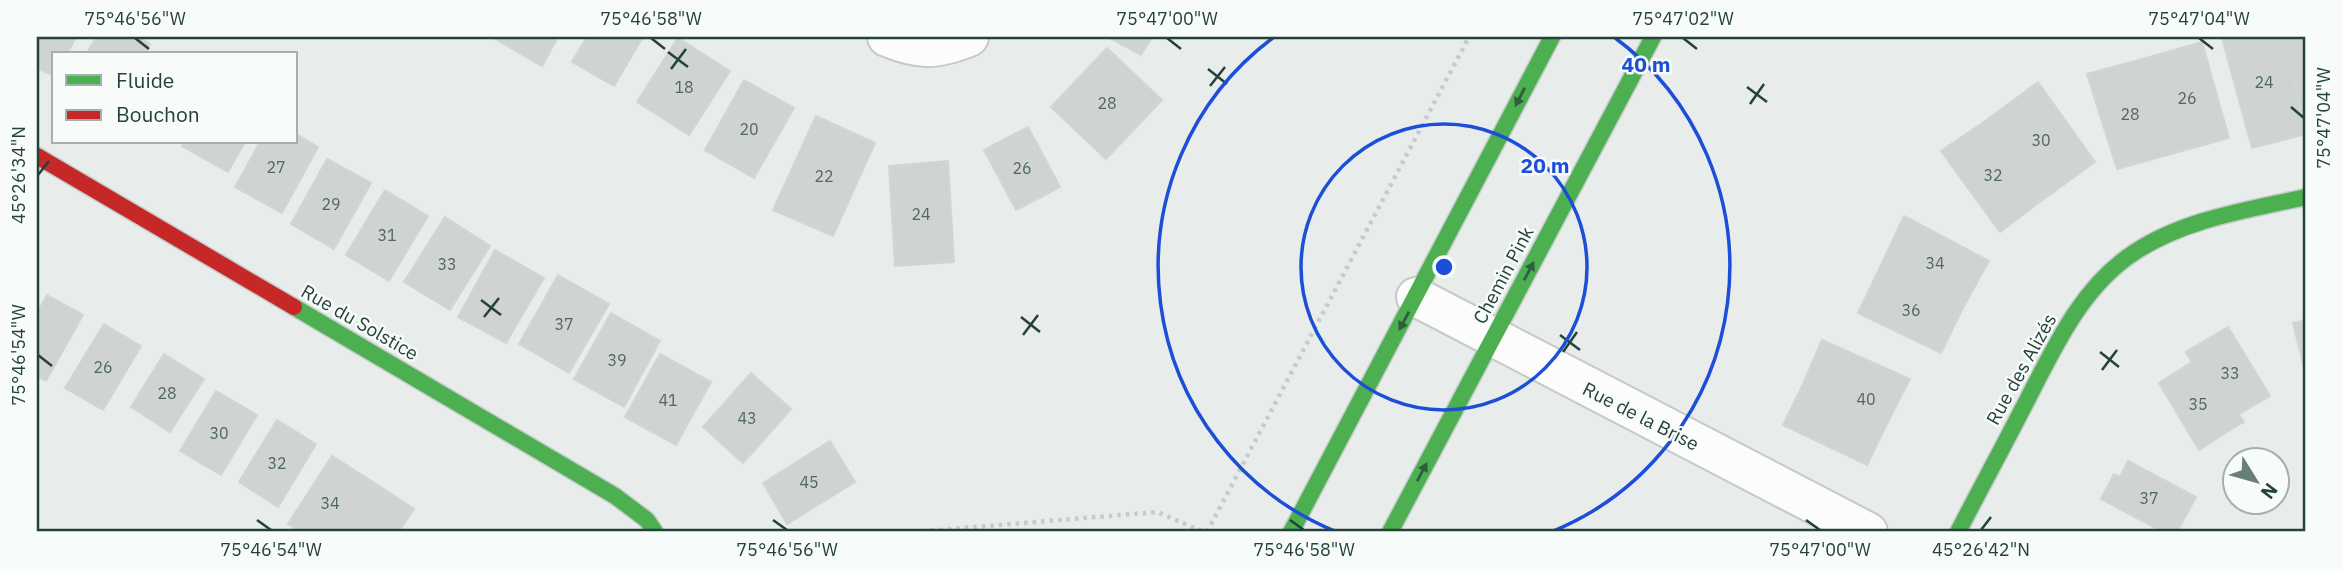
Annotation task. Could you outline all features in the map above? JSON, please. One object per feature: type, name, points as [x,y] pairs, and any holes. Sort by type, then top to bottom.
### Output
[{"type":"street","points":[[887,37],[904,44],[940,49],[969,37]]},
{"type":"street","points":[[1291,532],[1552,37]]},
{"type":"street","name":"Chemin Pink","points":[[1390,532],[1653,37]]},
{"type":"street","name":"Rue du Solstice","points":[[37,156],[615,496],[647,520],[655,532]]},
{"type":"street","name":"Rue des Alizés","points":[[1958,532],[2062,333],[2095,287],[2134,253],[2181,229],[2233,213],[2306,197]]},
{"type":"street","name":"Rue de la Brise","points":[[1416,298],[1868,532]]},
{"type":"path","points":[[914,532],[1157,512],[1205,532],[1469,37]]},
{"type":"building","points":[[37,37],[76,37],[68,52],[52,52],[52,75],[37,68]]},
{"type":"building","points":[[97,37],[139,37],[150,44],[145,52],[87,52]]},
{"type":"building","points":[[492,37],[558,37],[542,66]]},
{"type":"building","points":[[587,37],[643,37],[614,86],[572,62]]},
{"type":"building","points":[[1108,37],[1152,37],[1141,55]]},
{"type":"building","points":[[2283,37],[2306,37],[2306,127]]},
{"type":"building","points":[[2283,37],[2306,134],[2252,148],[2222,38]]},
{"type":"building","points":[[678,38],[730,71],[689,135],[637,102]]},
{"type":"building","points":[[2202,42],[2229,138],[2171,154],[2146,58]]},
{"type":"building","points":[[1107,48],[1162,100],[1106,159],[1051,107]]},
{"type":"building","points":[[2146,58],[2171,154],[2117,169],[2087,74]]},
{"type":"building","points":[[744,80],[794,108],[754,178],[705,150]]},
{"type":"building","points":[[2038,82],[2095,162],[2045,198],[1988,119]]},
{"type":"building","points":[[816,116],[875,143],[833,236],[773,210]]},
{"type":"building","points":[[1988,119],[2045,198],[2000,232],[1941,151]]},
{"type":"building","points":[[1028,127],[1060,187],[1016,210],[984,150]]},
{"type":"building","points":[[298,135],[318,147],[282,213],[235,187],[259,144],[298,144]]},
{"type":"building","points":[[183,144],[244,144],[228,172],[182,146]]},
{"type":"building","points":[[327,159],[371,183],[334,249],[291,224]]},
{"type":"building","points":[[948,161],[954,262],[895,266],[889,166]]},
{"type":"building","points":[[385,190],[428,216],[389,281],[346,255]]},
{"type":"building","points":[[1904,216],[1989,261],[1964,306],[1881,265]]},
{"type":"building","points":[[445,217],[490,246],[450,310],[404,282]]},
{"type":"building","points":[[495,250],[544,278],[506,343],[458,317]]},
{"type":"building","points":[[1881,265],[1964,306],[1941,353],[1858,313]]},
{"type":"building","points":[[558,275],[609,304],[569,373],[519,344]]},
{"type":"building","points":[[47,295],[83,315],[46,381],[37,376],[37,313]]},
{"type":"building","points":[[611,313],[660,341],[624,407],[574,379]]},
{"type":"building","points":[[2306,320],[2306,376],[2293,323]]},
{"type":"building","points":[[104,324],[141,346],[103,410],[65,388]]},
{"type":"building","points":[[2228,327],[2270,396],[2239,414],[2244,422],[2238,425],[2189,350]]},
{"type":"building","points":[[1822,340],[1910,379],[1887,424],[1803,384]]},
{"type":"building","points":[[2189,350],[2238,425],[2199,450],[2159,383],[2192,362],[2186,352]]},
{"type":"building","points":[[164,354],[204,379],[170,432],[131,407]]},
{"type":"building","points":[[660,354],[711,382],[676,445],[625,417]]},
{"type":"building","points":[[751,373],[791,409],[743,463],[703,427]]},
{"type":"building","points":[[1803,384],[1887,424],[1867,465],[1783,425]]},
{"type":"building","points":[[216,391],[257,415],[221,475],[180,451]]},
{"type":"building","points":[[277,420],[316,444],[278,507],[239,482]]},
{"type":"building","points":[[830,441],[855,482],[787,524],[763,483]]},
{"type":"building","points":[[332,456],[373,482],[340,532],[301,532],[288,524]]},
{"type":"building","points":[[2128,461],[2196,497],[2177,532],[2163,532],[2101,499],[2114,474],[2120,477]]},
{"type":"building","points":[[373,482],[414,509],[398,532],[340,532]]},
{"type":"traffic: fast","points":[[1291,532],[1552,37]]},
{"type":"traffic: fast","points":[[1390,532],[1653,37]]},
{"type":"traffic: fast","points":[[1958,532],[2069,323],[2098,284],[2115,267],[2135,252],[2175,231],[2240,211],[2306,197]]},
{"type":"traffic: fast","points":[[294,307],[615,496],[647,520],[655,532]]},
{"type":"traffic: jam","points":[[37,156],[294,307]]}]
